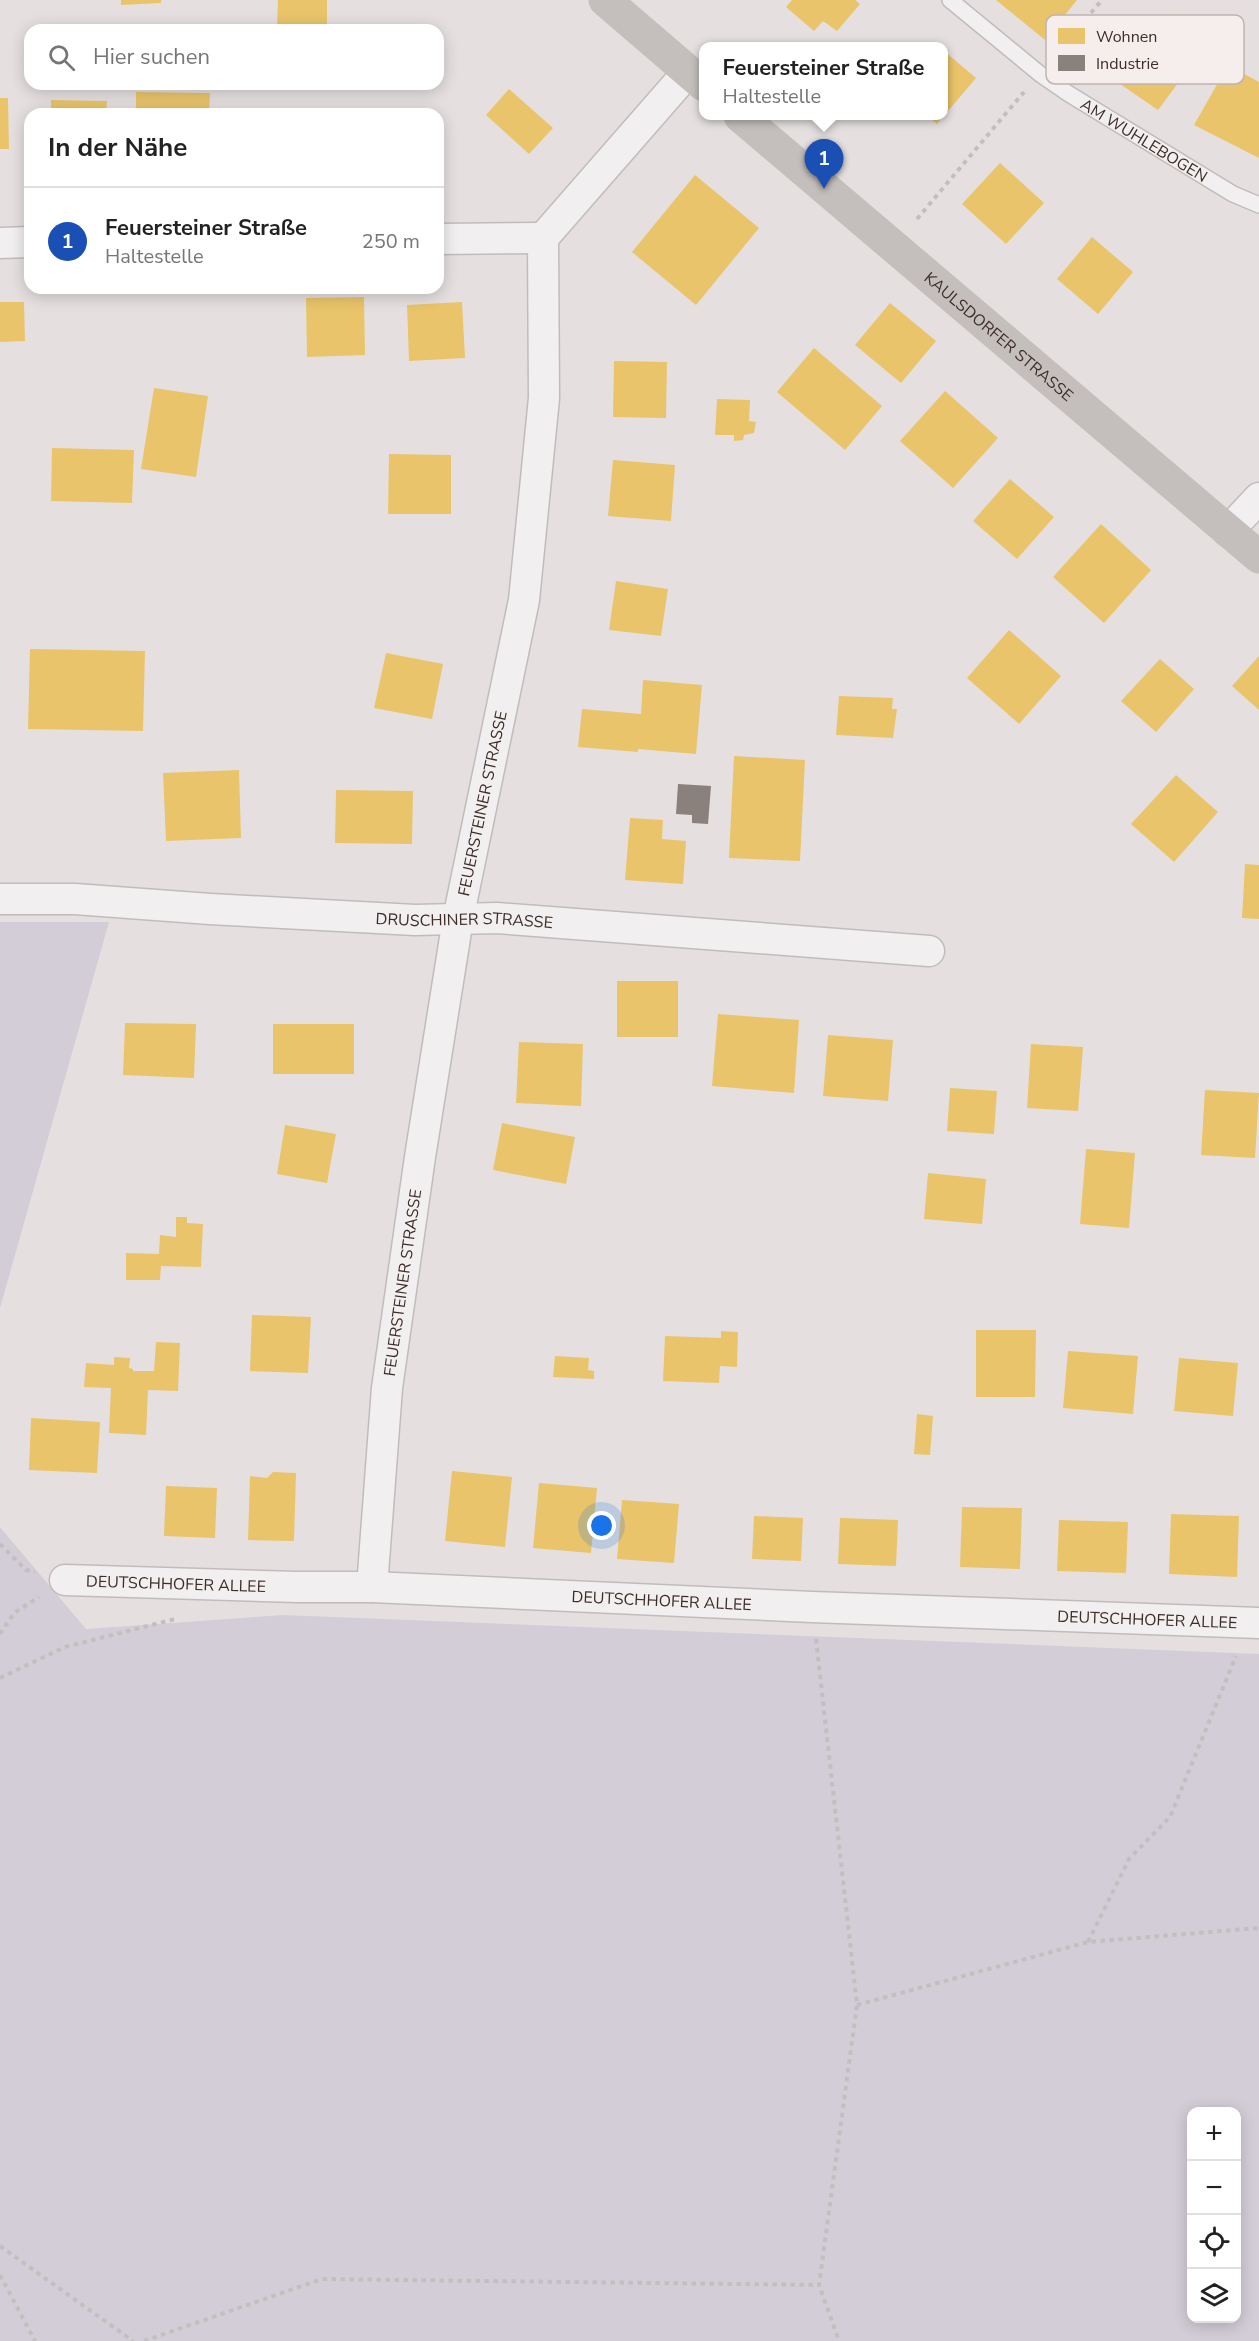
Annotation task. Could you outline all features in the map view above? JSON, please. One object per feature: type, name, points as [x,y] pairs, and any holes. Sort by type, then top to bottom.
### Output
[{"type":"main road","points":[[605,0],[696,79]]},
{"type":"main road","name":"KAULSDORFER STRASSE","points":[[745,120],[1259,557]]},
{"type":"street","points":[[444,239],[543,238],[696,79]]},
{"type":"street","name":"FEUERSTEINER STRASSE","points":[[372,1587],[387,1388],[420,1157],[458,919],[524,600],[544,398],[543,238]]},
{"type":"street","points":[[0,243],[24,242]]},
{"type":"street","points":[[1228,531],[1259,498]]},
{"type":"street","name":"DRUSCHINER STRASSE","points":[[0,899],[75,899],[404,920],[497,918],[929,951]]},
{"type":"street","name":"DEUTSCHHOFER ALLEE","points":[[65,1580],[372,1587],[812,1607],[1254,1623]]},
{"type":"lane","name":"AM WUHLEBOGEN","points":[[950,0],[1046,78]]},
{"type":"lane","name":"AM WUHLEBOGEN","points":[[1054,84],[1233,194],[1259,205]]},
{"type":"path","points":[[1089,15],[1102,0]]},
{"type":"path","points":[[893,246],[1046,67]]},
{"type":"path","points":[[0,1544],[26,1570],[65,1580]]},
{"type":"path","points":[[0,1634],[14,1613],[65,1580]]},
{"type":"path","points":[[812,1607],[857,2005],[819,2285],[839,2341]]},
{"type":"path","points":[[0,1678],[65,1647],[181,1617]]},
{"type":"path","points":[[1088,1942],[1129,1860],[1170,1817],[1254,1623]]},
{"type":"path","points":[[857,2005],[1088,1942],[1259,1928]]},
{"type":"path","points":[[0,2246],[133,2341]]},
{"type":"path","points":[[0,2275],[35,2341]]},
{"type":"path","points":[[144,2341],[322,2279],[819,2285]]},
{"type":"shaded area","points":[[0,922],[109,922],[0,1308]]},
{"type":"shaded area","points":[[0,1527],[86,1629],[283,1615],[1259,1654],[1259,2341],[0,2341]]},
{"type":"building: Wohnen","points":[[121,0],[161,0],[161,3],[121,5]]},
{"type":"building: Wohnen","points":[[278,0],[327,0],[327,24],[277,24]]},
{"type":"building: Wohnen","points":[[792,0],[855,0],[860,4],[837,31],[823,21],[814,31],[786,7]]},
{"type":"building: Wohnen","points":[[996,0],[1077,0],[1065,15],[1046,15],[1045,40]]},
{"type":"building: Wohnen","points":[[948,54],[976,78],[948,111]]},
{"type":"building: Wohnen","points":[[1244,74],[1259,82],[1259,158],[1194,125],[1217,84],[1244,84]]},
{"type":"building: Wohnen","points":[[1120,84],[1177,84],[1158,110]]},
{"type":"building: Wohnen","points":[[509,89],[553,128],[529,154],[486,115]]},
{"type":"building: Wohnen","points":[[136,92],[210,93],[209,108],[136,108]]},
{"type":"building: Wohnen","points":[[0,98],[8,98],[9,149],[0,149]]},
{"type":"building: Wohnen","points":[[51,100],[107,101],[106,108],[51,108]]},
{"type":"building: Wohnen","points":[[1000,163],[1044,203],[1006,244],[962,204]]},
{"type":"building: Wohnen","points":[[695,175],[759,228],[696,305],[632,252]]},
{"type":"building: Wohnen","points":[[1092,237],[1133,272],[1098,314],[1057,279]]},
{"type":"building: Wohnen","points":[[364,297],[365,355],[307,357],[306,298]]},
{"type":"building: Wohnen","points":[[0,302],[24,302],[25,341],[0,342]]},
{"type":"building: Wohnen","points":[[462,302],[465,358],[409,361],[407,305]]},
{"type":"building: Wohnen","points":[[890,303],[936,341],[901,383],[855,345]]},
{"type":"building: Wohnen","points":[[814,348],[882,406],[845,450],[777,392]]},
{"type":"building: Wohnen","points":[[614,361],[667,362],[666,418],[613,417]]},
{"type":"building: Wohnen","points":[[154,388],[208,396],[196,477],[141,469]]},
{"type":"building: Wohnen","points":[[945,391],[998,438],[953,488],[900,441]]},
{"type":"building: Wohnen","points":[[717,399],[750,400],[749,421],[756,422],[754,433],[744,435],[743,440],[734,441],[734,435],[715,435]]},
{"type":"building: Wohnen","points":[[52,448],[134,450],[132,503],[51,501]]},
{"type":"building: Wohnen","points":[[389,454],[451,455],[451,514],[388,514]]},
{"type":"building: Wohnen","points":[[613,460],[675,465],[671,521],[608,516]]},
{"type":"building: Wohnen","points":[[1010,479],[1054,517],[1017,559],[973,521]]},
{"type":"building: Wohnen","points":[[1101,524],[1151,570],[1104,623],[1053,577]]},
{"type":"building: Wohnen","points":[[616,581],[668,589],[661,636],[609,630]]},
{"type":"building: Wohnen","points":[[1009,630],[1061,676],[1019,724],[967,678]]},
{"type":"building: Wohnen","points":[[30,649],[145,651],[143,731],[28,729]]},
{"type":"building: Wohnen","points":[[386,653],[443,664],[432,719],[374,708]]},
{"type":"building: Wohnen","points":[[1259,656],[1259,710],[1232,686]]},
{"type":"building: Wohnen","points":[[1160,659],[1194,689],[1156,732],[1121,701]]},
{"type":"building: Wohnen","points":[[643,680],[702,685],[696,754],[578,747],[582,709],[641,714]]},
{"type":"building: Wohnen","points":[[839,696],[893,698],[892,709],[897,709],[893,738],[836,735]]},
{"type":"building: Wohnen","points":[[734,756],[805,760],[800,861],[729,858]]},
{"type":"building: Wohnen","points":[[239,770],[241,838],[166,841],[163,773]]},
{"type":"building: Wohnen","points":[[1176,775],[1218,812],[1174,862],[1131,824]]},
{"type":"building: Wohnen","points":[[336,790],[413,791],[412,844],[335,843]]},
{"type":"building: Wohnen","points":[[630,818],[663,820],[662,839],[686,841],[683,884],[625,880]]},
{"type":"building: Wohnen","points":[[1245,864],[1259,865],[1259,919],[1242,918]]},
{"type":"building: Wohnen","points":[[617,981],[678,981],[678,1037],[617,1037]]},
{"type":"building: Wohnen","points":[[718,1014],[799,1020],[794,1093],[712,1086]]},
{"type":"building: Wohnen","points":[[125,1023],[196,1024],[194,1078],[123,1075]]},
{"type":"building: Wohnen","points":[[273,1024],[354,1024],[354,1074],[273,1074]]},
{"type":"building: Wohnen","points":[[828,1035],[893,1040],[888,1101],[823,1096]]},
{"type":"building: Wohnen","points":[[519,1042],[583,1044],[581,1106],[516,1103]]},
{"type":"building: Wohnen","points":[[1031,1044],[1083,1047],[1078,1111],[1027,1108]]},
{"type":"building: Wohnen","points":[[950,1088],[997,1091],[994,1134],[947,1131]]},
{"type":"building: Wohnen","points":[[1205,1090],[1259,1093],[1255,1158],[1201,1155]]},
{"type":"building: Wohnen","points":[[502,1123],[575,1137],[566,1184],[493,1170]]},
{"type":"building: Wohnen","points":[[285,1125],[336,1134],[327,1183],[277,1174]]},
{"type":"building: Wohnen","points":[[1086,1149],[1135,1153],[1129,1228],[1080,1224]]},
{"type":"building: Wohnen","points":[[928,1173],[986,1179],[982,1224],[924,1219]]},
{"type":"building: Wohnen","points":[[176,1217],[187,1217],[187,1223],[203,1224],[201,1267],[161,1266],[160,1280],[126,1280],[126,1253],[159,1254],[160,1235],[176,1237]]},
{"type":"building: Wohnen","points":[[252,1315],[311,1317],[308,1373],[250,1371]]},
{"type":"building: Wohnen","points":[[976,1330],[1036,1330],[1035,1397],[976,1397]]},
{"type":"building: Wohnen","points":[[721,1331],[738,1332],[737,1367],[720,1366],[719,1383],[663,1381],[665,1336],[721,1338]]},
{"type":"building: Wohnen","points":[[156,1342],[180,1343],[178,1391],[148,1390],[146,1435],[109,1433],[111,1388],[84,1387],[86,1363],[114,1365],[114,1357],[130,1358],[129,1368],[133,1371],[154,1371]]},
{"type":"building: Wohnen","points":[[1068,1351],[1138,1356],[1133,1414],[1063,1408]]},
{"type":"building: Wohnen","points":[[555,1356],[589,1358],[588,1370],[594,1371],[594,1379],[553,1377]]},
{"type":"building: Wohnen","points":[[1179,1358],[1238,1363],[1233,1416],[1174,1411]]},
{"type":"building: Wohnen","points":[[917,1414],[933,1416],[930,1455],[914,1454]]},
{"type":"building: Wohnen","points":[[31,1418],[100,1422],[97,1473],[29,1470]]},
{"type":"building: Wohnen","points":[[452,1471],[512,1477],[505,1547],[445,1541]]},
{"type":"building: Wohnen","points":[[273,1472],[296,1473],[294,1541],[248,1540],[250,1476],[267,1478]]},
{"type":"building: Wohnen","points":[[539,1483],[597,1488],[591,1553],[533,1548]]},
{"type":"building: Wohnen","points":[[166,1486],[217,1488],[215,1538],[164,1536]]},
{"type":"building: Wohnen","points":[[622,1500],[679,1504],[674,1563],[617,1559]]},
{"type":"building: Wohnen","points":[[962,1507],[1022,1508],[1020,1569],[960,1567]]},
{"type":"building: Wohnen","points":[[1171,1514],[1239,1516],[1237,1577],[1169,1574]]},
{"type":"building: Wohnen","points":[[754,1516],[803,1518],[801,1561],[752,1559]]},
{"type":"building: Wohnen","points":[[840,1518],[898,1520],[896,1566],[838,1564]]},
{"type":"building: Wohnen","points":[[1059,1520],[1128,1522],[1126,1573],[1057,1571]]},
{"type":"building: Industrie","points":[[678,784],[711,786],[708,824],[692,823],[692,815],[676,814]]},
{"type":"place","name":"Feuersteiner Straße","points":[[824,189]]}]
